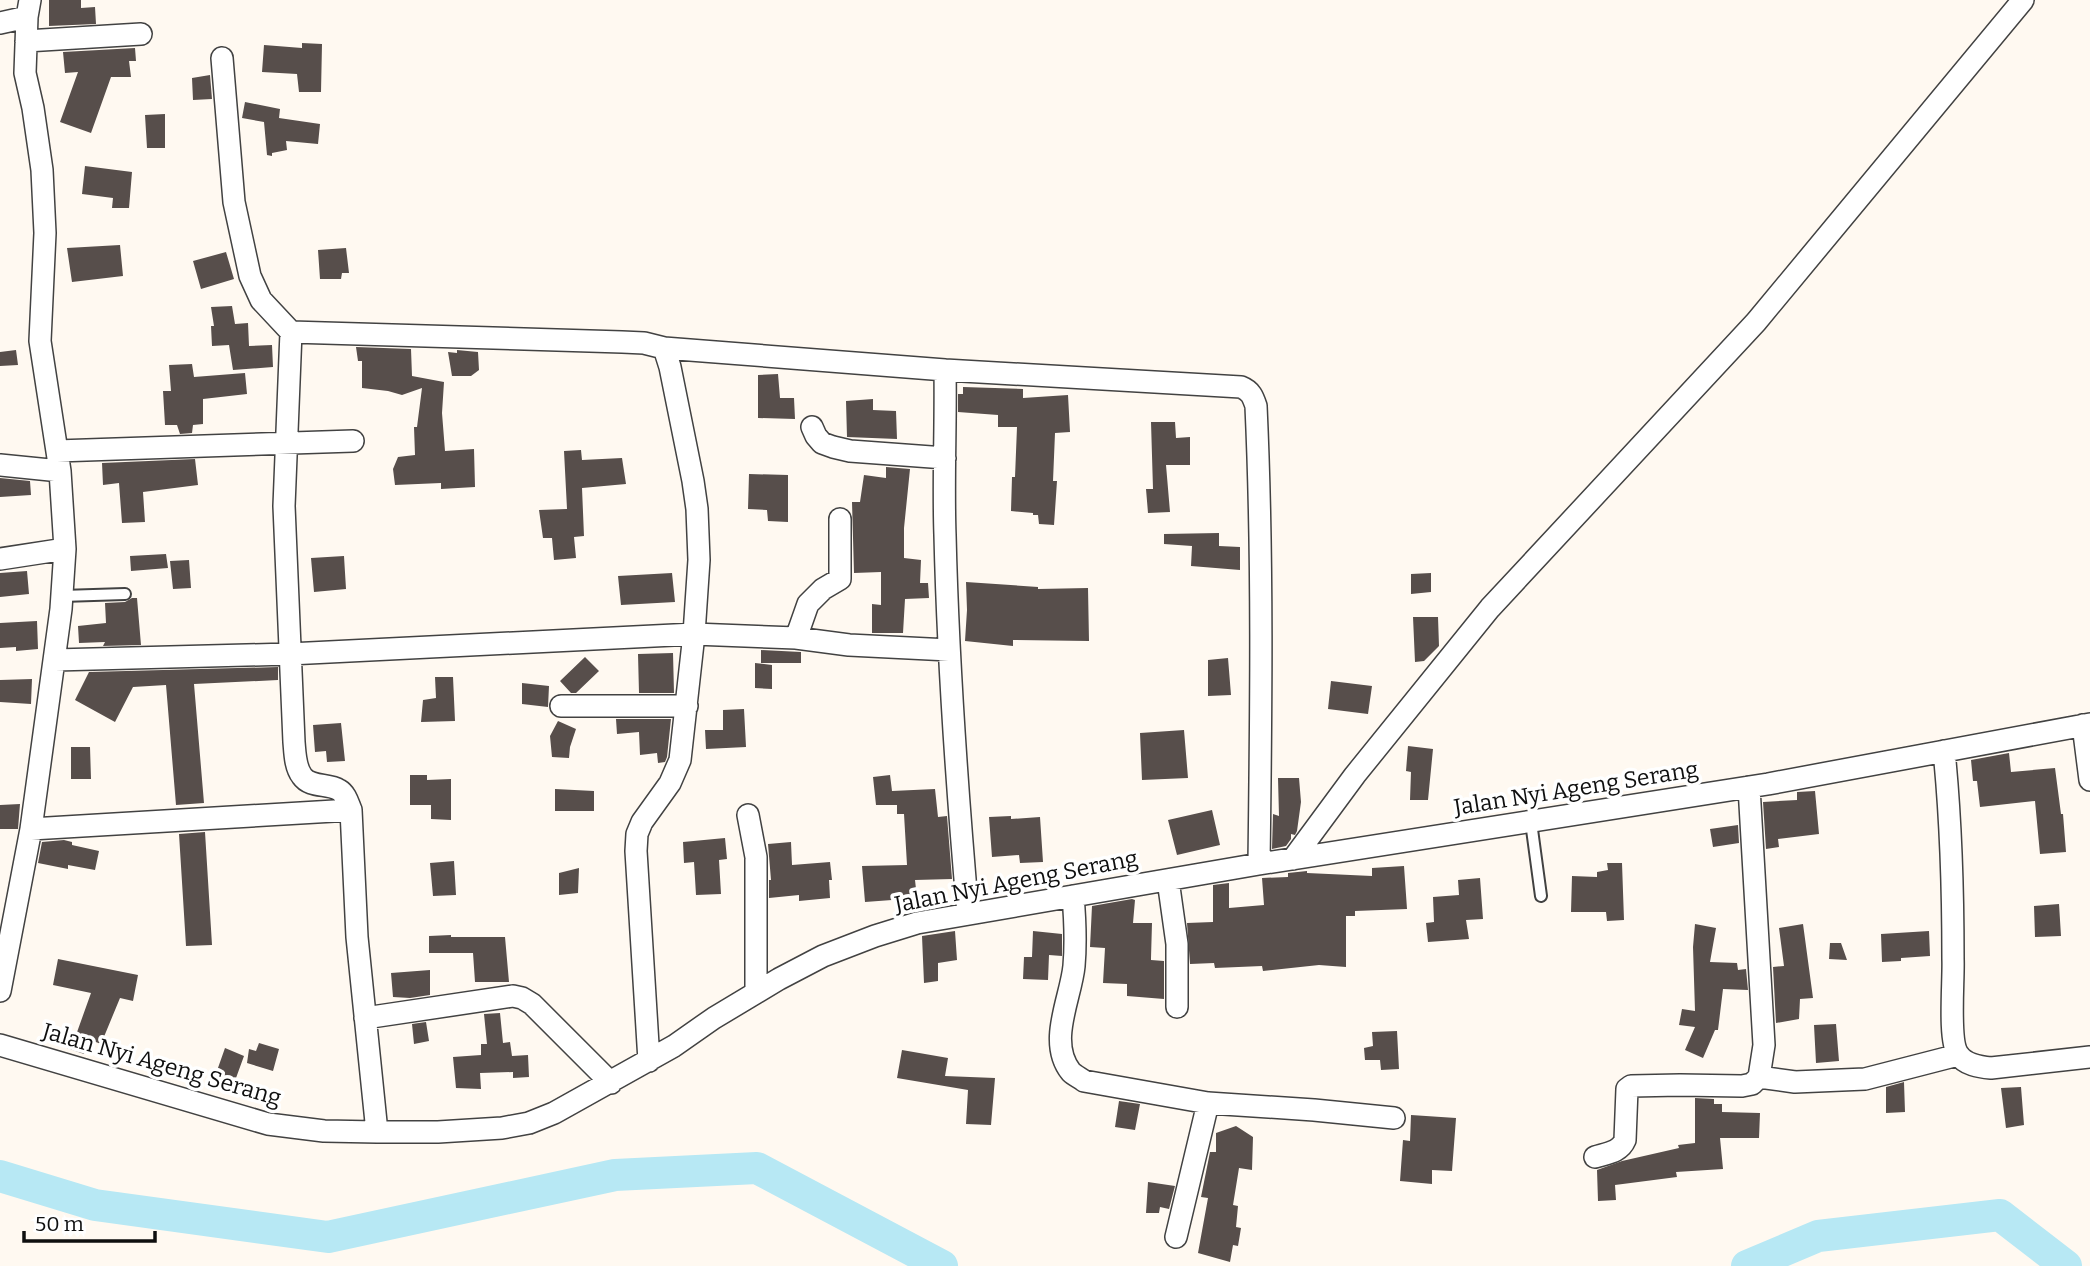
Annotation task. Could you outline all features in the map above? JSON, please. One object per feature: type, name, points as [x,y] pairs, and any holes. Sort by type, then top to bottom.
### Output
[{"type":"street","points":[[1293,859],[1355,775],[1490,608],[1756,322],[2023,0]]},
{"type":"street","points":[[0,23],[29,8]]},
{"type":"street","points":[[0,991],[31,829],[55,660],[65,549],[58,461],[40,341],[45,233],[42,170],[25,73],[29,8]]},
{"type":"street","points":[[26,41],[141,34]]},
{"type":"street","points":[[222,58],[234,202],[250,276],[261,300],[291,332],[644,343],[664,348],[945,370],[1248,389],[1256,406],[1259,470],[1259,864]]},
{"type":"street","points":[[291,332],[284,506],[293,742],[301,775],[308,782],[340,790],[351,810],[357,937],[377,1132]]},
{"type":"street","points":[[649,1061],[637,834],[642,822],[675,773],[680,760],[699,560],[697,509],[675,391],[664,348]]},
{"type":"street","points":[[945,370],[945,532],[949,650],[955,766],[968,914]]},
{"type":"street","points":[[812,427],[822,443],[850,451],[945,458]]},
{"type":"street","points":[[0,465],[287,443],[353,441]]},
{"type":"street","points":[[796,638],[808,604],[823,589],[840,579],[840,519]]},
{"type":"street","points":[[0,559],[65,549]]},
{"type":"street","points":[[55,660],[289,654],[694,634],[796,638],[849,646],[949,650]]},
{"type":"street","points":[[561,706],[687,706]]},
{"type":"street","points":[[2086,724],[2090,780]]},
{"type":"street","name":"Jalan Nyi Ageng Serang","points":[[0,1045],[268,1124],[324,1131],[377,1132],[502,1128],[530,1123],[611,1083],[756,992],[823,956],[917,923],[1259,864],[1749,787],[2086,724]]},
{"type":"street","points":[[1944,751],[1949,806],[1953,1034],[1958,1055],[1965,1062],[1977,1067],[1991,1068],[2090,1057]]},
{"type":"street","points":[[1595,1157],[1623,1146],[1628,1090],[1631,1087],[1742,1086],[1752,1084],[1759,1077],[1764,1045],[1749,787]]},
{"type":"street","points":[[31,829],[351,810]]},
{"type":"street","points":[[748,815],[756,857],[756,992]]},
{"type":"street","points":[[1168,880],[1177,944],[1177,1007]]},
{"type":"street","points":[[1073,895],[1076,928],[1074,968],[1060,1039],[1063,1058],[1071,1073],[1084,1081],[1208,1103],[1394,1118]]},
{"type":"street","points":[[365,1018],[513,996],[523,998],[611,1083]]},
{"type":"street","points":[[1759,1077],[1795,1082],[1864,1079],[1958,1055]]},
{"type":"street","points":[[1176,1237],[1208,1103]]},
{"type":"lane","points":[[62,596],[125,594]]},
{"type":"lane","points":[[1531,822],[1541,896]]},
{"type":"building","points":[[49,0],[81,0],[81,8],[95,7],[96,24],[49,26]]},
{"type":"building","points":[[302,43],[322,44],[321,92],[299,92],[297,74],[262,72],[264,45],[302,48]]},
{"type":"building","points":[[135,48],[136,61],[129,61],[131,77],[111,77],[91,133],[60,122],[78,72],[65,73],[63,52]]},
{"type":"building","points":[[210,75],[212,99],[193,100],[192,78]]},
{"type":"building","points":[[245,102],[280,109],[279,118],[320,124],[318,144],[286,141],[287,150],[272,153],[272,156],[267,155],[264,122],[242,118]]},
{"type":"building","points":[[165,114],[165,148],[147,148],[145,115]]},
{"type":"building","points":[[85,166],[132,172],[129,208],[112,208],[113,198],[82,194]]},
{"type":"building","points":[[120,245],[123,276],[72,282],[67,248]]},
{"type":"building","points":[[346,248],[349,273],[342,273],[341,279],[320,279],[318,250]]},
{"type":"building","points":[[226,252],[234,279],[201,289],[193,261]]},
{"type":"building","points":[[232,306],[235,324],[248,323],[249,346],[272,345],[273,367],[233,370],[229,345],[212,346],[211,326],[214,326],[211,307]]},
{"type":"building","points":[[356,347],[411,349],[412,376],[444,382],[442,413],[445,451],[474,449],[475,487],[441,489],[441,483],[395,485],[393,469],[398,457],[415,455],[414,427],[417,427],[422,388],[402,395],[362,388],[362,361],[358,361]]},
{"type":"building","points":[[16,350],[18,365],[0,366],[0,352]]},
{"type":"building","points":[[457,350],[478,352],[479,370],[471,376],[452,376],[448,352],[457,353]]},
{"type":"building","points":[[192,364],[194,377],[245,373],[247,394],[203,399],[203,424],[193,425],[192,433],[180,434],[177,425],[165,425],[163,391],[171,391],[169,365]]},
{"type":"building","points":[[778,374],[780,398],[794,398],[795,419],[758,418],[758,375]]},
{"type":"building","points":[[963,387],[1023,389],[1023,398],[1068,395],[1070,432],[1055,433],[1053,481],[1057,481],[1054,525],[1039,524],[1038,515],[1033,513],[1011,511],[1017,427],[998,427],[998,415],[958,412],[958,394],[963,394]]},
{"type":"building","points":[[873,399],[873,410],[896,411],[897,439],[847,437],[846,401]]},
{"type":"building","points":[[1151,422],[1175,422],[1176,438],[1190,437],[1190,465],[1166,465],[1170,512],[1148,513],[1146,489],[1153,489]]},
{"type":"building","points":[[581,450],[582,460],[622,458],[626,484],[582,488],[584,536],[574,537],[576,558],[554,560],[552,538],[543,538],[539,510],[567,509],[564,451]]},
{"type":"building","points":[[195,459],[198,485],[143,492],[145,522],[122,523],[119,483],[103,485],[102,463]]},
{"type":"building","points":[[886,467],[910,469],[904,558],[921,560],[920,583],[928,583],[929,598],[905,599],[903,633],[872,633],[872,604],[881,605],[881,572],[854,573],[852,502],[860,502],[864,475],[886,478]]},
{"type":"building","points":[[749,474],[788,475],[788,522],[768,521],[767,510],[748,509]]},
{"type":"building","points":[[0,478],[30,481],[31,495],[0,497]]},
{"type":"building","points":[[1219,533],[1219,546],[1240,547],[1240,570],[1191,566],[1192,546],[1164,544],[1164,534]]},
{"type":"building","points":[[166,554],[168,568],[131,571],[130,556]]},
{"type":"building","points":[[344,556],[346,589],[314,592],[311,558]]},
{"type":"building","points":[[189,560],[191,588],[173,589],[170,561]]},
{"type":"building","points":[[27,571],[29,594],[0,597],[0,573]]},
{"type":"building","points":[[672,573],[675,602],[621,605],[618,576]]},
{"type":"building","points":[[1431,573],[1431,592],[1411,594],[1411,574]]},
{"type":"building","points":[[966,582],[1038,589],[1088,588],[1089,641],[1013,640],[1013,646],[965,641]]},
{"type":"building","points":[[137,598],[141,645],[103,646],[105,642],[79,643],[78,626],[106,623],[105,603],[125,602]]},
{"type":"building","points":[[1413,617],[1438,617],[1439,646],[1424,661],[1415,662]]},
{"type":"building","points":[[37,621],[38,649],[16,651],[16,647],[0,648],[0,623]]},
{"type":"building","points":[[761,650],[801,652],[801,663],[761,663]]},
{"type":"building","points":[[673,653],[674,693],[639,693],[638,654]]},
{"type":"building","points":[[585,657],[599,671],[576,693],[571,693],[560,681]]},
{"type":"building","points":[[1228,658],[1231,695],[1208,696],[1208,660]]},
{"type":"building","points":[[755,663],[772,665],[772,689],[755,688]]},
{"type":"building","points":[[278,667],[278,680],[194,684],[204,803],[176,805],[166,685],[133,687],[115,722],[75,700],[89,672]]},
{"type":"building","points":[[435,677],[453,677],[455,721],[421,722],[423,700],[436,698]]},
{"type":"building","points":[[32,679],[31,704],[0,702],[0,680]]},
{"type":"building","points":[[1331,681],[1372,686],[1368,714],[1328,709]]},
{"type":"building","points":[[522,683],[549,686],[548,707],[522,704]]},
{"type":"building","points":[[744,709],[746,747],[706,749],[705,730],[723,730],[723,710]]},
{"type":"building","points":[[616,719],[671,719],[665,762],[658,763],[657,753],[640,755],[639,732],[617,734]]},
{"type":"building","points":[[558,721],[576,729],[569,758],[552,757],[550,736]]},
{"type":"building","points":[[341,723],[345,761],[327,762],[326,751],[315,752],[313,725]]},
{"type":"building","points":[[1184,730],[1188,778],[1142,780],[1140,733]]},
{"type":"building","points":[[1408,746],[1433,749],[1428,800],[1410,800],[1411,772],[1406,771]]},
{"type":"building","points":[[71,747],[90,747],[91,779],[71,779]]},
{"type":"building","points":[[2009,753],[2011,772],[2055,768],[2066,852],[2040,854],[2035,801],[1980,807],[1971,760]]},
{"type":"building","points":[[410,775],[427,775],[427,780],[451,779],[451,820],[431,819],[431,805],[410,805]]},
{"type":"building","points":[[890,775],[892,791],[935,789],[938,817],[947,816],[952,879],[915,880],[917,898],[865,902],[862,866],[907,865],[904,814],[897,814],[897,805],[876,805],[873,777]]},
{"type":"building","points":[[1278,778],[1299,778],[1301,802],[1295,835],[1291,834],[1286,846],[1272,849],[1273,814],[1279,816]]},
{"type":"building","points":[[555,789],[594,791],[594,811],[555,811]]},
{"type":"building","points":[[1815,791],[1819,834],[1778,839],[1779,847],[1766,849],[1763,802],[1797,800],[1797,792]]},
{"type":"building","points":[[20,804],[18,829],[0,829],[0,805]]},
{"type":"building","points":[[1212,810],[1220,845],[1177,855],[1168,820]]},
{"type":"building","points":[[1011,816],[1011,819],[1040,817],[1043,862],[1020,863],[1019,855],[992,857],[989,817]]},
{"type":"building","points":[[1738,825],[1739,843],[1713,847],[1710,829]]},
{"type":"building","points":[[205,832],[212,945],[186,946],[179,834]]},
{"type":"building","points":[[725,838],[727,859],[719,860],[721,894],[696,895],[694,862],[684,863],[683,842]]},
{"type":"building","points":[[42,842],[72,842],[72,845],[99,851],[95,870],[68,865],[68,869],[38,863]]},
{"type":"building","points":[[791,842],[792,865],[830,862],[830,898],[799,901],[799,895],[769,898],[771,880],[768,844]]},
{"type":"building","points":[[454,861],[456,895],[433,896],[430,863]]},
{"type":"building","points":[[1607,863],[1622,863],[1624,920],[1607,921],[1606,912],[1571,912],[1572,876],[1597,877],[1597,872],[1608,870]]},
{"type":"building","points":[[1404,866],[1407,909],[1355,911],[1355,916],[1346,916],[1346,967],[1319,965],[1263,971],[1262,966],[1215,968],[1214,963],[1190,964],[1187,923],[1213,922],[1213,885],[1229,883],[1229,908],[1264,905],[1262,878],[1288,877],[1288,873],[1307,871],[1372,876],[1372,868]]},
{"type":"building","points":[[579,868],[578,893],[559,895],[559,873]]},
{"type":"building","points":[[1480,878],[1483,919],[1466,920],[1469,939],[1428,942],[1426,923],[1434,922],[1433,897],[1459,895],[1458,880]]},
{"type":"building","points":[[1135,900],[1133,923],[1152,923],[1151,960],[1164,961],[1164,999],[1127,996],[1127,984],[1103,983],[1105,948],[1090,947],[1092,906]]},
{"type":"building","points":[[2059,904],[2061,936],[2035,937],[2034,906]]},
{"type":"building","points":[[1695,924],[1716,928],[1710,962],[1737,963],[1738,970],[1746,969],[1748,990],[1723,989],[1718,1030],[1715,1030],[1703,1058],[1685,1050],[1695,1027],[1679,1025],[1682,1009],[1695,1011]]},
{"type":"building","points":[[1803,924],[1813,998],[1800,999],[1799,1019],[1776,1023],[1773,967],[1784,966],[1779,928]]},
{"type":"building","points":[[955,931],[957,960],[938,963],[938,981],[924,983],[922,936]]},
{"type":"building","points":[[1033,931],[1062,934],[1062,956],[1049,955],[1048,980],[1023,979],[1024,957],[1032,957]]},
{"type":"building","points":[[1929,931],[1930,956],[1882,962],[1881,934]]},
{"type":"building","points":[[429,936],[505,937],[509,982],[475,982],[473,953],[429,953]]},
{"type":"building","points":[[1830,943],[1841,943],[1847,960],[1829,959]]},
{"type":"building","points":[[58,959],[138,975],[133,1001],[120,998],[101,1044],[88,1039],[84,1054],[61,1046],[66,1032],[76,1035],[91,993],[53,985]]},
{"type":"building","points":[[430,970],[430,995],[393,997],[391,973]]},
{"type":"building","points":[[500,1013],[503,1043],[510,1042],[512,1056],[528,1055],[529,1077],[513,1078],[513,1072],[480,1073],[481,1089],[456,1088],[453,1057],[481,1055],[481,1044],[487,1044],[484,1014]]},
{"type":"building","points":[[426,1022],[429,1041],[414,1044],[412,1024]]},
{"type":"building","points":[[1836,1024],[1839,1061],[1816,1063],[1814,1025]]},
{"type":"building","points":[[1397,1031],[1399,1069],[1381,1070],[1380,1060],[1365,1060],[1364,1048],[1373,1046],[1372,1032]]},
{"type":"building","points":[[259,1043],[279,1049],[273,1071],[247,1063],[249,1049],[256,1051]]},
{"type":"building","points":[[225,1048],[244,1056],[232,1089],[213,1082]]},
{"type":"building","points":[[902,1050],[948,1058],[945,1076],[995,1078],[991,1125],[966,1124],[968,1090],[897,1078]]},
{"type":"building","points":[[1904,1082],[1905,1112],[1886,1113],[1886,1087]]},
{"type":"building","points":[[2021,1087],[2024,1125],[2006,1128],[2001,1088]]},
{"type":"building","points":[[1695,1098],[1714,1099],[1714,1104],[1722,1104],[1722,1112],[1760,1113],[1759,1138],[1720,1138],[1723,1169],[1676,1172],[1677,1177],[1615,1185],[1616,1200],[1598,1201],[1597,1170],[1622,1161],[1679,1148],[1678,1145],[1695,1143]]},
{"type":"building","points":[[1119,1101],[1140,1104],[1135,1130],[1115,1127]]},
{"type":"building","points":[[1411,1115],[1456,1118],[1452,1171],[1432,1170],[1432,1184],[1400,1181],[1403,1140],[1410,1141]]},
{"type":"building","points":[[1236,1126],[1253,1137],[1252,1170],[1239,1168],[1233,1205],[1238,1206],[1236,1227],[1241,1228],[1238,1246],[1233,1245],[1230,1262],[1198,1253],[1208,1198],[1201,1197],[1210,1152],[1216,1152],[1216,1133]]},
{"type":"building","points":[[1148,1182],[1175,1186],[1169,1209],[1160,1207],[1159,1213],[1146,1213]]},
{"type":"waterway","points":[[0,1176],[95,1205],[328,1237],[615,1175],[757,1168],[942,1266]]},
{"type":"waterway","points":[[1747,1266],[1818,1236],[2000,1215],[2066,1266]]}]
